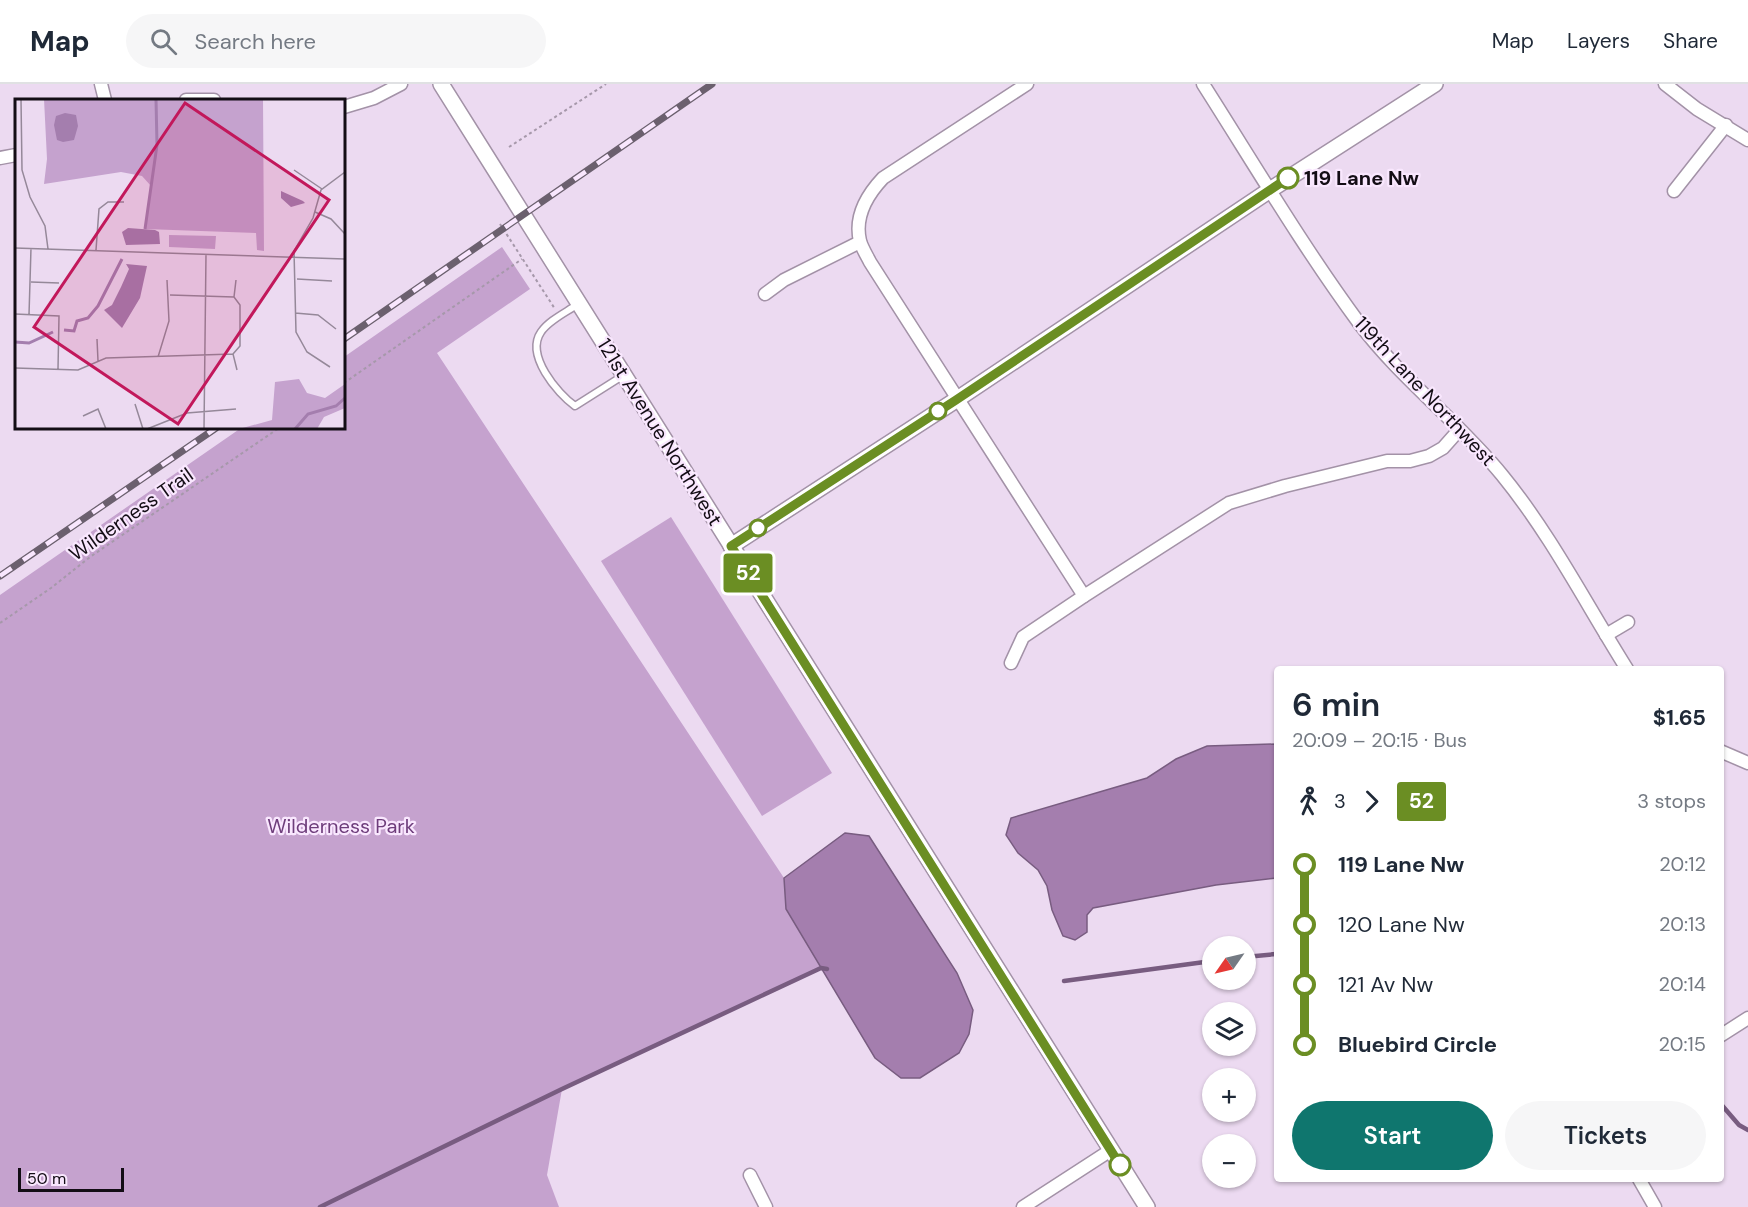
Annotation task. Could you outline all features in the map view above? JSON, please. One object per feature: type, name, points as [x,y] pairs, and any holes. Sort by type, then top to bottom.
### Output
[{"type":"street","points":[[101,84],[105,99]]},
{"type":"street","points":[[345,107],[374,98],[401,84]]},
{"type":"street","name":"121st Avenue Northwest","points":[[441,84],[1147,1207]]},
{"type":"street","points":[[1027,84],[884,178],[870,192],[862,207],[858,227],[860,242],[870,262],[956,400],[1084,596]]},
{"type":"street","name":"119th Lane Northwest","points":[[1203,84],[1270,190],[1361,324],[1400,369],[1501,474],[1542,529],[1625,666]]},
{"type":"street","points":[[731,546],[956,400],[1270,190],[1435,84]]},
{"type":"street","points":[[1665,84],[1697,109],[1748,140]]},
{"type":"street","points":[[1674,190],[1726,125]]},
{"type":"street","points":[[0,158],[15,155]]},
{"type":"street","points":[[765,294],[784,280],[860,242]]},
{"type":"street","points":[[1011,663],[1023,637],[1229,503],[1285,486],[1387,461],[1410,461],[1429,456],[1443,448],[1459,430]]},
{"type":"street","points":[[1605,635],[1628,622]]},
{"type":"street","points":[[1724,753],[1748,763]]},
{"type":"street","points":[[1724,1033],[1748,1018]]},
{"type":"street","points":[[1023,1207],[1111,1150]]},
{"type":"street","points":[[750,1175],[766,1207]]},
{"type":"street","points":[[1640,1182],[1655,1207]]},
{"type":"lane","points":[[579,304],[541,332],[536,350],[538,360],[565,399],[575,406],[624,375]]},
{"type":"path","points":[[509,147],[606,84]]},
{"type":"path","points":[[500,224],[554,308]]},
{"type":"path","points":[[345,382],[522,259]]},
{"type":"path","name":"Wilderness Trail","points":[[0,623],[51,588],[90,557],[278,429]]},
{"type":"green space","name":"Wilderness Park","points":[[502,247],[530,289],[437,353],[784,878],[821,968],[562,1089],[547,1175],[559,1207],[0,1207],[0,595],[240,429],[345,429],[345,356]]},
{"type":"green space","points":[[671,517],[832,773],[762,816],[601,561]]},
{"type":"shaded area","points":[[1274,744],[1274,878],[1216,885],[1093,908],[1087,915],[1087,932],[1075,940],[1063,936],[1052,910],[1047,886],[1038,870],[1018,853],[1006,835],[1011,818],[1147,778],[1176,759],[1207,746]]},
{"type":"shaded area","points":[[845,833],[869,836],[957,973],[973,1010],[969,1034],[959,1053],[920,1078],[901,1078],[875,1058],[786,909],[784,878]]},
{"type":"waterway","points":[[1256,956],[1274,954]]},
{"type":"waterway","points":[[1064,981],[1202,962]]},
{"type":"waterway","points":[[320,1207],[562,1089],[821,968],[827,969]]},
{"type":"waterway","points":[[1724,1108],[1739,1125],[1748,1130]]},
{"type":"railway","points":[[345,338],[712,84]]},
{"type":"railway","points":[[0,576],[215,429]]},
{"type":"bus line","name":"52","points":[[1120,1165],[731,546],[956,400],[1288,178]]},
{"type":"place","name":"119 Lane Nw","points":[[1288,178]]}]
